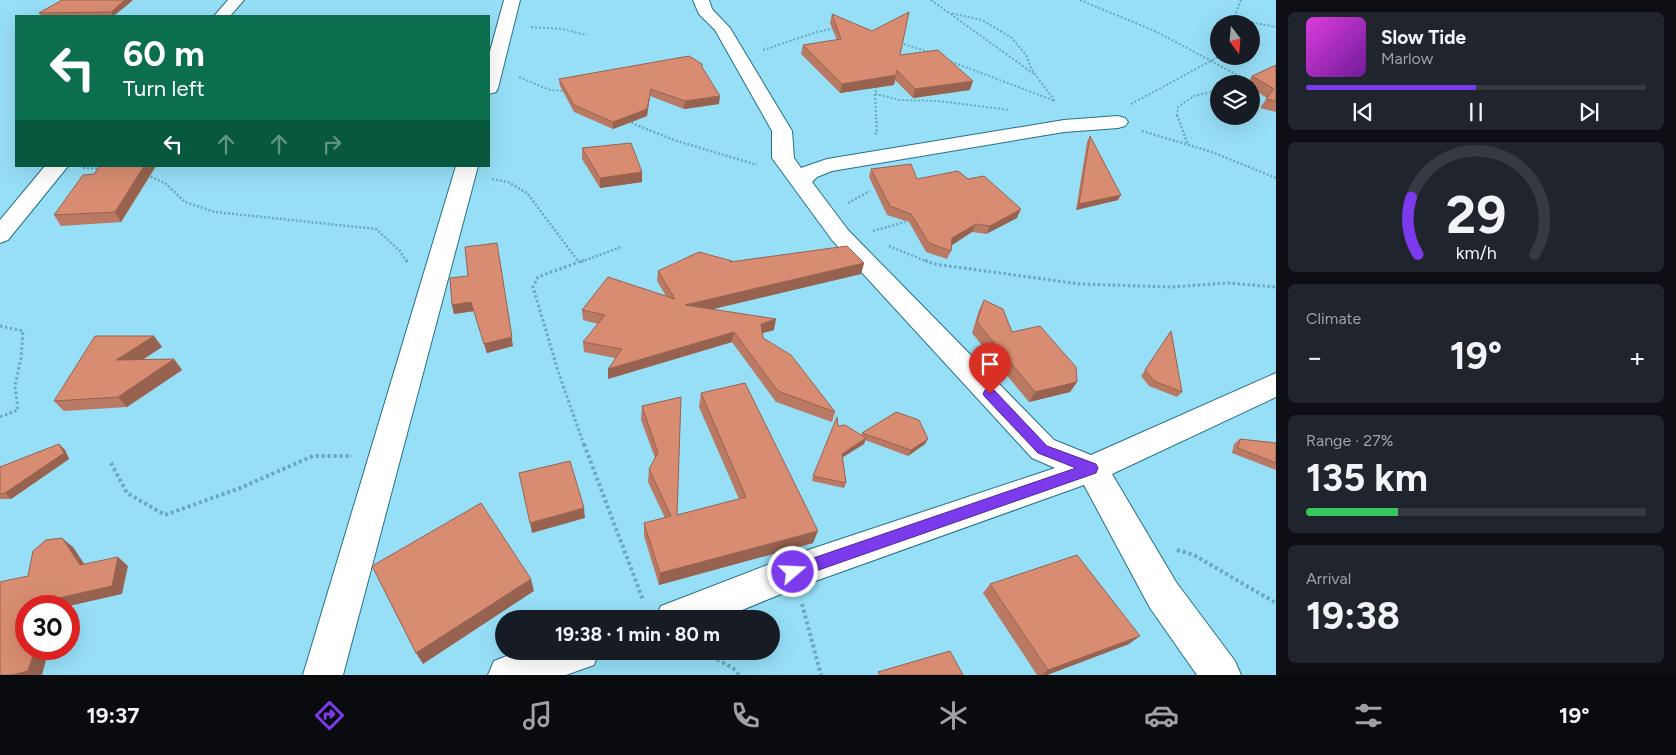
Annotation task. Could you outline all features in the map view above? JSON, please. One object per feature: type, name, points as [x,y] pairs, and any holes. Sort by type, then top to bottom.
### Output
[{"type":"street","points":[[223,15],[236,0]]},
{"type":"street","points":[[490,84],[512,0]]},
{"type":"street","points":[[701,0],[705,11],[722,28],[782,131],[783,158],[840,234],[936,338],[1043,449],[1092,468],[1163,596],[1221,675]]},
{"type":"street","points":[[801,182],[809,172],[826,165],[1064,126],[1118,122]]},
{"type":"street","points":[[0,235],[57,167]]},
{"type":"street","points":[[323,675],[466,171]]},
{"type":"street","points":[[673,610],[793,572],[1092,468],[1276,384]]},
{"type":"street","points":[[508,675],[553,660]]},
{"type":"path","points":[[931,0],[1008,57],[1039,77]]},
{"type":"path","points":[[1080,0],[1157,32],[1210,61]]},
{"type":"path","points":[[1237,15],[1236,13],[1241,0]]},
{"type":"path","points":[[943,58],[1056,101],[1030,67],[1027,56],[1017,43],[979,18],[965,14],[950,13]]},
{"type":"path","points":[[1260,24],[1276,27]]},
{"type":"path","points":[[505,26],[562,29],[587,35]]},
{"type":"path","points":[[738,56],[773,48],[817,32],[840,28]]},
{"type":"path","points":[[893,42],[934,54]]},
{"type":"path","points":[[897,51],[903,44]]},
{"type":"path","points":[[1210,61],[1126,107],[1118,122],[1212,152],[1276,178]]},
{"type":"path","points":[[496,62],[513,75],[550,90],[568,91]]},
{"type":"path","points":[[1218,65],[1237,75]]},
{"type":"path","points":[[826,165],[877,133],[875,94],[880,80]]},
{"type":"path","points":[[1188,145],[1177,117],[1178,107],[1194,96],[1210,92]]},
{"type":"path","points":[[875,94],[900,100],[939,101],[1016,111]]},
{"type":"path","points":[[624,113],[634,124],[674,140],[748,161],[801,182]]},
{"type":"path","points":[[57,167],[107,169]]},
{"type":"path","points":[[466,171],[508,182],[527,193],[578,261]]},
{"type":"path","points":[[144,173],[164,183],[184,202],[215,212],[376,229],[400,251],[416,274],[434,283]]},
{"type":"path","points":[[888,245],[934,264],[1080,284],[1171,287],[1228,283],[1276,287]]},
{"type":"path","points":[[621,247],[538,276],[533,287],[558,371],[604,500],[658,610]]},
{"type":"path","points":[[0,326],[23,331],[21,358],[15,386],[18,410],[0,418]]},
{"type":"path","points":[[111,463],[127,493],[165,514],[240,488],[313,456],[385,456]]},
{"type":"path","points":[[1129,535],[1194,555],[1276,603]]},
{"type":"path","points":[[793,572],[821,675]]},
{"type":"path","points":[[717,660],[733,668],[739,675]]},
{"type":"building","points":[[62,0],[125,0],[111,12],[39,13]]},
{"type":"building","points":[[909,12],[900,55],[938,50],[973,81],[915,89],[897,70],[896,75],[842,84],[803,45],[841,39],[832,14],[872,31]]},
{"type":"building","points":[[689,56],[702,64],[720,96],[685,101],[651,89],[647,109],[613,122],[574,105],[559,79]]},
{"type":"building","points":[[1276,65],[1276,101],[1266,99],[1274,89],[1260,81],[1260,75],[1254,75]]},
{"type":"building","points":[[1090,136],[1121,195],[1079,204]]},
{"type":"building","points":[[631,143],[642,172],[600,178],[582,148]]},
{"type":"building","points":[[911,164],[917,179],[958,171],[968,179],[984,176],[1021,209],[990,226],[976,224],[952,238],[951,251],[929,243],[911,214],[890,206],[871,169]]},
{"type":"building","points":[[99,167],[143,167],[115,212],[54,215],[83,175],[94,174]]},
{"type":"building","points":[[497,243],[512,337],[484,344],[471,302],[452,305],[450,278],[468,276],[465,247]]},
{"type":"building","points":[[847,246],[864,263],[685,305],[776,319],[761,324],[763,338],[791,355],[835,412],[778,391],[734,332],[608,369],[622,349],[583,342],[605,315],[582,310],[608,277],[675,299],[658,271],[699,252],[732,261],[730,262]]},
{"type":"building","points":[[984,300],[1003,309],[1012,332],[1040,326],[1076,367],[1077,382],[1035,392],[977,322]]},
{"type":"building","points":[[1171,331],[1182,392],[1154,381],[1145,370]]},
{"type":"building","points":[[95,336],[154,336],[116,360],[174,359],[118,397],[54,401]]},
{"type":"building","points":[[745,383],[818,531],[660,573],[644,523],[671,516],[649,469],[658,453],[642,406],[681,397],[677,515],[746,497],[701,393]]},
{"type":"building","points":[[896,412],[919,420],[928,439],[911,450],[862,433]]},
{"type":"building","points":[[837,417],[838,426],[845,425],[866,438],[842,454],[846,483],[813,476]]},
{"type":"building","points":[[1240,439],[1276,443],[1276,463],[1238,448]]},
{"type":"building","points":[[59,444],[64,453],[5,493],[0,494],[0,467]]},
{"type":"building","points":[[570,461],[584,508],[530,523],[519,473]]},
{"type":"building","points":[[481,503],[531,579],[416,653],[372,566]]},
{"type":"building","points":[[62,538],[80,565],[118,557],[112,586],[72,595],[15,595],[15,660],[32,660],[28,671],[12,675],[0,675],[0,582],[28,576],[33,551],[46,540]]},
{"type":"building","points":[[1077,555],[1140,636],[1048,670],[990,584]]},
{"type":"building","points":[[950,651],[963,675],[880,675],[878,672]]},
{"type":"route","points":[[793,572],[1092,468],[1043,449],[990,394]]}]
